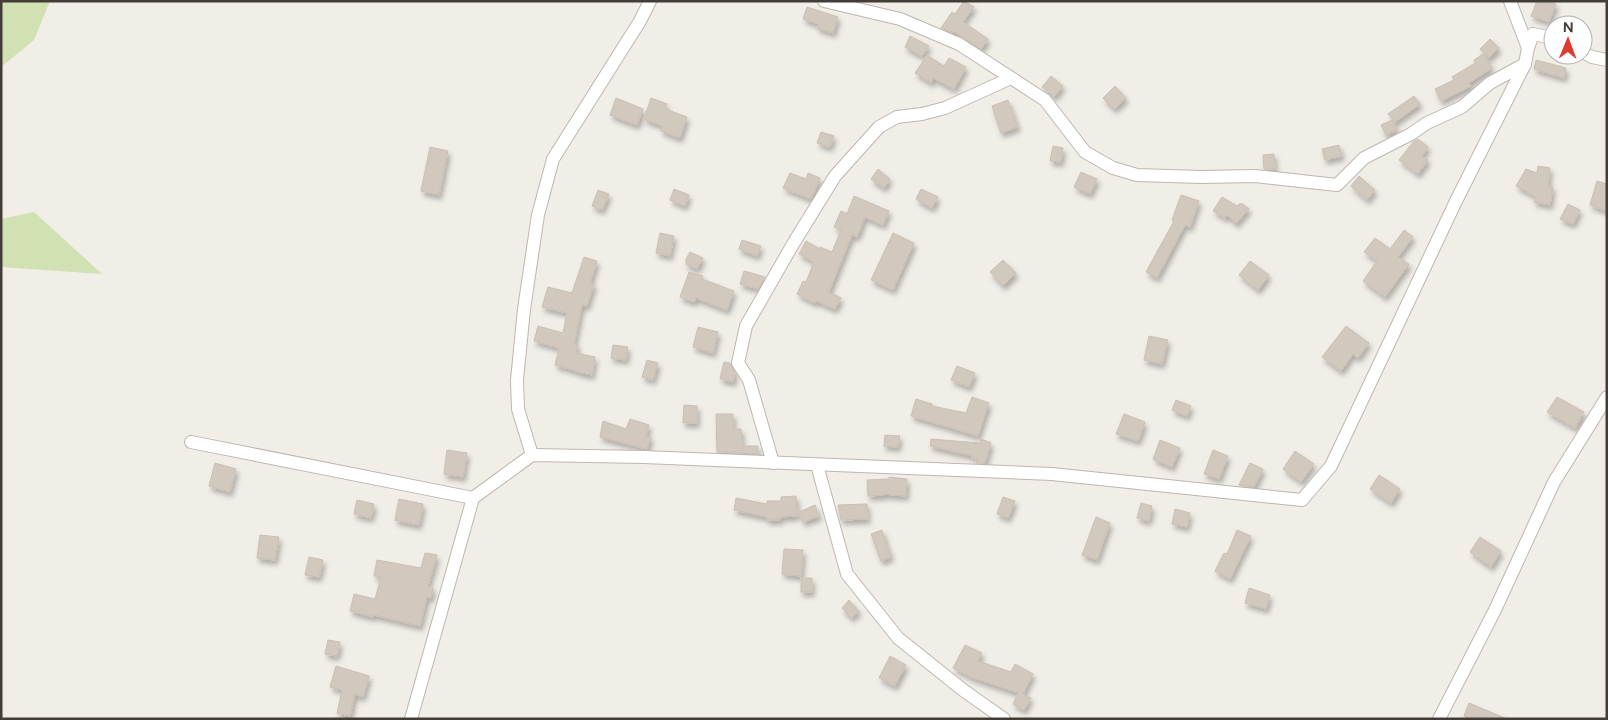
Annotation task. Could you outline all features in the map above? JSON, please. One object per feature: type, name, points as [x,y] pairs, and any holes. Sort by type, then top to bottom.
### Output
[{"type":"street","points":[[532,455],[518,409],[517,380],[524,310],[538,215],[553,159],[640,21],[650,1]]},
{"type":"street","points":[[824,1],[900,19],[959,44],[1045,100],[1085,152],[1113,168],[1137,175],[1255,176],[1337,185],[1364,158],[1411,134],[1427,123],[1462,107],[1490,83],[1525,64]]},
{"type":"street","points":[[1510,1],[1528,48]]},
{"type":"street","points":[[411,719],[473,498],[532,455],[644,457],[1052,474],[1302,500],[1330,466],[1456,201],[1525,64],[1533,34],[1543,36]]},
{"type":"street","points":[[1593,57],[1607,60]]},
{"type":"street","points":[[773,463],[749,380],[738,363],[746,326],[793,244],[836,176],[879,128],[897,117],[922,114],[945,108],[1011,78]]},
{"type":"street","points":[[1439,719],[1495,610],[1554,482],[1607,397]]},
{"type":"street","points":[[191,442],[473,498]]},
{"type":"street","points":[[817,465],[846,574],[898,638],[963,690],[1004,719]]},
{"type":"green space","points":[[1,1],[50,1],[34,40],[1,67]]},
{"type":"green space","points":[[34,212],[102,274],[1,267],[1,219]]},
{"type":"building","points":[[964,1],[974,7],[963,22],[988,39],[981,49],[955,32],[941,28],[952,12],[955,14]]},
{"type":"building","points":[[1537,1],[1549,1],[1556,4],[1552,15],[1543,15],[1543,20],[1531,16]]},
{"type":"building","points":[[807,7],[838,17],[833,33],[817,28],[818,24],[803,19]]},
{"type":"building","points":[[910,36],[929,46],[922,56],[905,47]]},
{"type":"building","points":[[1490,39],[1499,48],[1489,58],[1480,49]]},
{"type":"building","points":[[1483,54],[1492,68],[1469,83],[1471,86],[1441,101],[1435,89],[1454,80],[1452,77],[1475,63],[1474,60]]},
{"type":"building","points":[[927,55],[944,66],[949,58],[966,67],[954,89],[933,78],[931,83],[915,73]]},
{"type":"building","points":[[1536,60],[1543,62],[1543,65],[1555,65],[1566,68],[1564,78],[1534,69]]},
{"type":"building","points":[[1051,76],[1063,86],[1054,97],[1042,87]]},
{"type":"building","points":[[1115,86],[1126,98],[1114,109],[1103,98]]},
{"type":"building","points":[[1414,96],[1420,104],[1395,122],[1388,114]]},
{"type":"building","points":[[616,98],[643,109],[637,125],[610,115]]},
{"type":"building","points":[[651,98],[667,104],[665,109],[687,117],[680,138],[661,131],[662,126],[644,119]]},
{"type":"building","points":[[1008,100],[1018,127],[1001,133],[992,106]]},
{"type":"building","points":[[1392,120],[1397,130],[1386,135],[1381,125]]},
{"type":"building","points":[[821,132],[834,136],[830,147],[817,143]]},
{"type":"building","points":[[1418,139],[1428,147],[1422,156],[1428,160],[1418,174],[1399,160],[1413,142]]},
{"type":"building","points":[[1339,145],[1342,156],[1325,160],[1322,149]]},
{"type":"building","points":[[1053,146],[1063,148],[1061,162],[1050,161]]},
{"type":"building","points":[[430,147],[448,151],[439,195],[421,191]]},
{"type":"building","points":[[1274,154],[1275,169],[1264,169],[1263,155]]},
{"type":"building","points":[[1538,166],[1550,168],[1548,186],[1553,187],[1550,205],[1534,202],[1535,196],[1516,186],[1526,169],[1537,173]]},
{"type":"building","points":[[878,169],[890,179],[884,188],[871,179]]},
{"type":"building","points":[[1081,172],[1097,179],[1090,194],[1074,187]]},
{"type":"building","points":[[790,173],[806,179],[808,173],[820,178],[811,199],[783,188]]},
{"type":"building","points":[[1359,176],[1375,190],[1367,200],[1351,186]]},
{"type":"building","points":[[1597,181],[1607,184],[1607,211],[1590,205]]},
{"type":"building","points":[[674,189],[689,195],[685,206],[670,200]]},
{"type":"building","points":[[921,189],[938,197],[932,208],[916,199]]},
{"type":"building","points":[[598,190],[609,194],[602,210],[592,206]]},
{"type":"building","points":[[1181,195],[1199,201],[1190,227],[1185,225],[1157,278],[1146,272],[1174,221],[1172,220]]},
{"type":"building","points":[[854,196],[889,211],[883,225],[865,217],[857,237],[852,235],[829,292],[841,298],[835,309],[816,301],[815,303],[797,294],[803,281],[806,282],[814,262],[799,254],[806,241],[820,249],[820,247],[832,252],[841,230],[834,227],[841,211],[847,214]]},
{"type":"building","points":[[1222,197],[1237,206],[1243,204],[1249,209],[1236,224],[1227,215],[1225,218],[1213,211]]},
{"type":"building","points":[[1568,204],[1580,210],[1573,224],[1560,219]]},
{"type":"building","points":[[1404,230],[1413,237],[1398,257],[1409,264],[1385,297],[1363,281],[1377,261],[1364,252],[1375,238],[1390,249]]},
{"type":"building","points":[[660,233],[674,236],[670,256],[656,253]]},
{"type":"building","points":[[893,233],[914,243],[893,290],[871,280]]},
{"type":"building","points":[[742,240],[761,246],[757,256],[739,249]]},
{"type":"building","points":[[690,252],[703,258],[697,269],[686,264],[686,259]]},
{"type":"building","points":[[584,257],[597,261],[590,283],[594,284],[587,306],[582,305],[574,344],[578,345],[576,353],[595,357],[592,375],[555,365],[559,348],[534,341],[538,326],[563,333],[567,313],[542,307],[548,287],[572,293]]},
{"type":"building","points":[[1003,260],[1016,273],[1003,286],[990,272]]},
{"type":"building","points":[[1250,261],[1269,275],[1258,290],[1239,275]]},
{"type":"building","points":[[744,271],[765,277],[758,289],[740,284]]},
{"type":"building","points":[[689,272],[703,276],[702,279],[734,291],[727,310],[696,298],[694,302],[680,297]]},
{"type":"building","points":[[1346,326],[1369,343],[1358,358],[1353,354],[1341,371],[1322,357]]},
{"type":"building","points":[[698,327],[718,332],[713,353],[693,347]]},
{"type":"building","points":[[1149,336],[1168,340],[1162,364],[1144,360]]},
{"type":"building","points":[[613,345],[628,347],[626,360],[611,358]]},
{"type":"building","points":[[647,360],[658,363],[653,380],[642,377]]},
{"type":"building","points":[[724,362],[730,363],[735,373],[733,382],[720,379]]},
{"type":"building","points":[[957,366],[975,373],[969,387],[951,380]]},
{"type":"building","points":[[972,397],[989,403],[978,436],[911,416],[916,399],[932,404],[932,406],[966,413]]},
{"type":"building","points":[[1557,397],[1584,412],[1575,428],[1547,412]]},
{"type":"building","points":[[1176,400],[1191,406],[1187,416],[1172,410]]},
{"type":"building","points":[[684,405],[697,406],[697,423],[683,423]]},
{"type":"building","points":[[716,414],[733,414],[733,429],[741,429],[742,446],[758,446],[758,454],[717,452]]},
{"type":"building","points":[[1124,414],[1145,422],[1138,441],[1116,434]]},
{"type":"building","points":[[630,419],[649,425],[646,436],[651,437],[647,449],[600,437],[603,421],[626,429]]},
{"type":"building","points":[[885,435],[900,436],[898,447],[884,446]]},
{"type":"building","points":[[931,439],[980,443],[981,439],[991,443],[985,463],[976,463],[977,459],[972,458],[973,456],[930,446]]},
{"type":"building","points":[[1160,440],[1180,448],[1172,467],[1153,459]]},
{"type":"building","points":[[447,450],[467,453],[463,477],[444,474]]},
{"type":"building","points":[[1213,450],[1228,456],[1219,479],[1204,474]]},
{"type":"building","points":[[1295,451],[1314,464],[1301,482],[1283,469]]},
{"type":"building","points":[[215,463],[236,469],[230,492],[209,486]]},
{"type":"building","points":[[1250,463],[1263,469],[1254,487],[1239,485]]},
{"type":"building","points":[[1379,475],[1400,489],[1391,503],[1370,489]]},
{"type":"building","points":[[889,477],[907,479],[906,496],[883,494],[868,496],[867,480],[889,479]]},
{"type":"building","points":[[796,496],[797,516],[780,517],[780,520],[767,520],[767,517],[734,510],[736,498],[767,504],[767,501],[781,501],[781,497]]},
{"type":"building","points":[[1003,497],[1015,501],[1008,518],[997,514]]},
{"type":"building","points":[[399,499],[423,504],[419,525],[395,520]]},
{"type":"building","points":[[357,500],[374,504],[371,518],[354,514]]},
{"type":"building","points":[[1141,503],[1152,506],[1149,521],[1137,518]]},
{"type":"building","points":[[867,504],[868,519],[841,520],[838,505]]},
{"type":"building","points":[[815,505],[819,516],[803,522],[799,512]]},
{"type":"building","points":[[1175,509],[1190,513],[1187,527],[1172,524]]},
{"type":"building","points":[[1096,517],[1110,523],[1097,560],[1082,555]]},
{"type":"building","points":[[882,530],[891,557],[881,561],[871,534]]},
{"type":"building","points":[[1237,530],[1251,536],[1230,579],[1215,571],[1224,553],[1227,554]]},
{"type":"building","points":[[260,535],[279,537],[275,560],[257,558]]},
{"type":"building","points":[[1480,537],[1501,551],[1491,567],[1470,552]]},
{"type":"building","points":[[784,549],[803,550],[801,576],[782,574]]},
{"type":"building","points":[[425,553],[437,555],[428,586],[433,588],[431,598],[427,597],[420,626],[350,611],[354,594],[375,599],[381,577],[374,576],[377,560],[421,568]]},
{"type":"building","points":[[309,557],[323,560],[319,577],[305,575]]},
{"type":"building","points":[[801,578],[812,578],[812,592],[801,592]]},
{"type":"building","points":[[1249,588],[1270,595],[1266,609],[1245,603]]},
{"type":"building","points":[[849,600],[859,611],[851,618],[842,608]]},
{"type":"building","points":[[328,640],[340,642],[337,656],[325,654]]},
{"type":"building","points":[[965,645],[982,653],[978,661],[1011,672],[1015,664],[1033,674],[1023,694],[1031,698],[1024,710],[1013,704],[1018,693],[973,678],[953,668]]},
{"type":"building","points":[[890,656],[906,665],[895,686],[879,678]]},
{"type":"building","points":[[336,666],[369,676],[363,697],[355,694],[350,716],[337,713],[342,690],[330,687]]},
{"type":"building","points":[[1469,703],[1507,719],[1471,719],[1464,716]]}]
